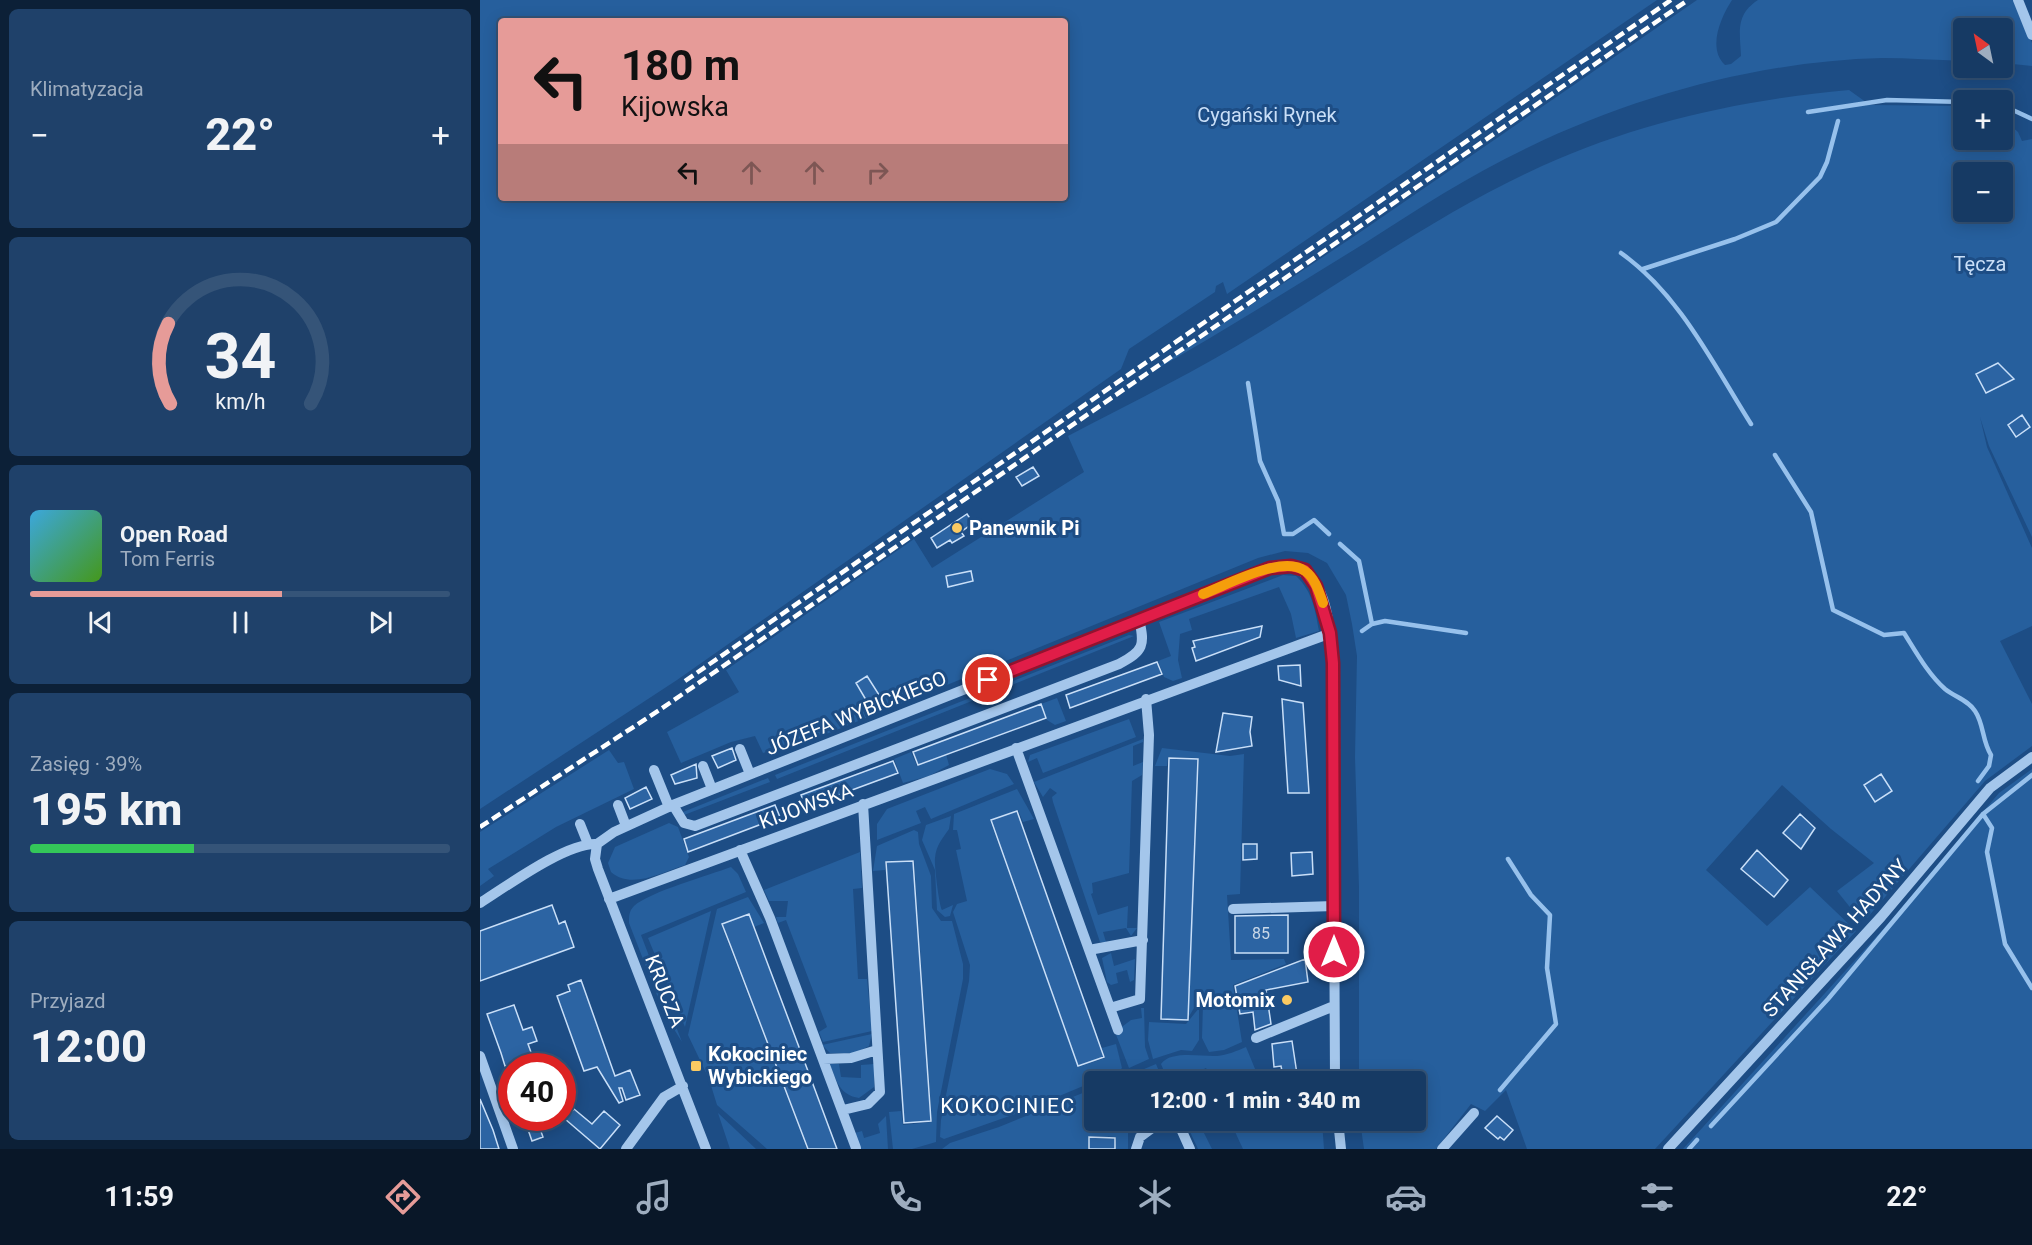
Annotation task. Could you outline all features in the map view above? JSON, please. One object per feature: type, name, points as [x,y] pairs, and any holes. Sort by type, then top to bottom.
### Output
[{"type":"street","points":[[2018,0],[2032,35]]},
{"type":"street","name":"JÓZEFA WYBICKIEGO","points":[[480,903],[538,867],[593,844],[671,806],[1280,565],[1305,570],[1316,586],[1330,633]]},
{"type":"street","points":[[654,770],[671,806],[684,823],[695,826],[1119,664],[1142,646],[1144,639],[1139,620]]},
{"type":"street","points":[[1330,633],[1333,663],[1335,1071]]},
{"type":"street","name":"KIJOWSKA","points":[[609,899],[1330,633]]},
{"type":"street","points":[[1110,1008],[1140,999],[1149,735],[1146,699]]},
{"type":"street","points":[[1016,748],[1118,1029]]},
{"type":"street","points":[[740,749],[750,774]]},
{"type":"street","name":"STANISŁAWA HADYNY","points":[[1668,1149],[1881,917],[1990,788],[2032,756]]},
{"type":"street","points":[[703,765],[712,789]]},
{"type":"street","points":[[843,1110],[868,1104],[880,1092],[863,804]]},
{"type":"street","points":[[618,805],[626,826]]},
{"type":"street","name":"KRUCZA","points":[[580,824],[593,844],[595,860],[609,899],[706,1149]]},
{"type":"street","points":[[740,850],[771,918],[856,1148]]},
{"type":"street","points":[[1233,909],[1334,906]]},
{"type":"street","points":[[1089,950],[1143,940]]},
{"type":"street","points":[[1256,1038],[1334,1006]]},
{"type":"street","points":[[823,1059],[851,1058],[877,1050]]},
{"type":"street","points":[[480,1056],[513,1149]]},
{"type":"street","points":[[626,1149],[664,1097],[683,1086]]},
{"type":"street","points":[[1442,1149],[1474,1113]]},
{"type":"street","points":[[1136,1149],[1140,1137],[1148,1131]]},
{"type":"street","points":[[1182,1131],[1190,1149]]},
{"type":"street","points":[[1339,1131],[1341,1149]]},
{"type":"green space","name":"Cygański Rynek","points":[[480,0],[1657,0],[1227,294],[1223,282],[1216,286],[1215,292],[1129,349],[1121,369],[677,680],[480,809]]},
{"type":"green space","points":[[1697,0],[1732,0],[1720,24],[1716,41],[1720,58],[1725,65],[1731,64],[1741,56],[1740,25],[1742,18],[1758,0],[2013,0],[2032,43],[2032,66],[2013,64],[2013,18],[1953,18],[1953,61],[1882,58],[1791,66],[1701,84],[1570,128],[1507,157],[1466,180],[1255,311],[1144,376],[1359,233]]},
{"type":"green space","name":"Tęcza","points":[[1849,90],[1870,105],[1953,106],[1953,150],[2013,150],[2013,128],[2022,141],[2032,139],[2032,537],[1989,446],[1980,417],[1987,447],[2032,548],[2032,626],[2000,641],[2032,704],[2032,746],[1985,781],[1867,918],[1853,911],[1837,891],[1874,863],[1831,829],[1782,785],[1706,870],[1767,926],[1810,887],[1856,931],[1655,1149],[1527,1149],[1506,1090],[1485,1111],[1471,1104],[1436,1149],[1364,1149],[1361,1131],[1426,1131],[1426,1071],[1359,1071],[1359,888],[1355,757],[1357,656],[1346,595],[1327,563],[1308,553],[1285,551],[1258,558],[829,733],[763,753],[755,736],[731,742],[681,763],[667,732],[739,692],[726,670],[914,539],[932,568],[1084,472],[1068,436],[1213,360],[1434,223],[1542,166],[1654,125],[1770,100]]},
{"type":"green space","points":[[1283,575],[1296,576],[1306,588],[1319,631],[1296,638],[1291,614],[1279,587],[1189,619],[1192,630],[1180,634],[1178,660],[1182,678],[1173,681],[1164,677],[1158,661],[1171,656],[1159,622]]},
{"type":"green space","points":[[1129,635],[1134,636],[777,779],[775,775]]},
{"type":"green space","points":[[1057,698],[1066,721],[1055,725],[1047,720],[1041,704]]},
{"type":"green space","points":[[1129,719],[1136,737],[1043,773],[1037,758],[1028,762],[1030,755]]},
{"type":"green space","points":[[1143,739],[1143,742],[1133,746],[1133,766],[1143,762],[1142,775],[1132,781],[1129,873],[1092,883],[1093,893],[1091,894],[1098,915],[1128,906],[1127,928],[1137,928],[1131,936],[1126,928],[1103,932],[1106,942],[1100,942],[1053,802],[1052,797],[1057,793],[1050,788],[1043,797],[1034,782]]},
{"type":"green space","points":[[942,740],[949,765],[929,776],[903,783],[894,759],[911,752],[917,766],[937,758],[932,744]]},
{"type":"green space","points":[[1162,748],[1230,756],[1244,754],[1240,894],[1227,895],[1231,960],[1284,959],[1286,964],[1233,985],[1242,1042],[1224,1050],[1209,1052],[1202,1038],[1203,1004],[1197,1003],[1188,1018],[1199,758],[1168,757],[1167,766],[1155,766]]},
{"type":"green space","points":[[609,750],[618,763],[624,762],[634,789],[556,827],[488,869],[494,876],[480,886],[480,832]]},
{"type":"green space","points":[[990,769],[1007,774],[1014,784],[931,819],[925,807],[916,811],[921,823],[877,840],[877,824],[887,809]]},
{"type":"green space","points":[[2032,769],[2032,1149],[1683,1149],[1887,925],[1999,793]]},
{"type":"green space","points":[[768,778],[770,782],[684,815],[683,812]]},
{"type":"green space","points":[[1017,789],[1034,819],[1023,822],[1018,810],[990,820],[1078,1067],[1105,1058],[1102,1048],[1116,1044],[1122,1068],[1119,1071],[1084,1071],[1084,1086],[1021,1112],[944,1139],[940,1137],[941,1120],[969,981],[970,965],[953,912],[957,904],[967,901],[956,850],[961,849],[957,830],[953,830],[954,814]]},
{"type":"green space","points":[[951,816],[949,829],[938,845],[935,858],[942,910],[953,905],[950,916],[945,917],[937,910],[935,870],[922,840],[926,825]]},
{"type":"green space","points":[[669,823],[678,827],[689,857],[685,865],[637,880],[619,877],[611,872],[608,863],[615,847]]},
{"type":"green space","points":[[914,830],[918,832],[919,844],[931,876],[932,908],[941,921],[952,921],[963,964],[963,979],[937,1112],[936,1142],[912,1149],[893,1149],[889,1112],[901,1111],[903,1125],[932,1122],[914,860],[885,861],[885,870],[873,871],[877,846]]},
{"type":"green space","points":[[860,852],[862,888],[853,889],[858,979],[867,979],[872,1031],[823,1042],[819,1032],[827,1027],[786,920],[778,923],[776,917],[786,917],[788,901],[769,901],[764,890]]},
{"type":"green space","points":[[731,867],[738,874],[746,892],[641,935],[682,1042],[664,1013],[629,923],[631,910],[653,895]]},
{"type":"green space","points":[[748,897],[764,923],[754,927],[749,913],[721,924],[807,1149],[767,1149],[717,1105],[709,1079],[688,1035],[717,909]]},
{"type":"green space","points":[[711,911],[685,1027],[648,938]]},
{"type":"green space","points":[[1111,953],[1114,966],[1135,959],[1134,980],[1130,982],[1127,970],[1116,973],[1118,983],[1111,985],[1107,982],[1102,958]]},
{"type":"green space","points":[[1141,1008],[1144,1008],[1145,1047],[1149,1059],[1129,1068],[1115,1032],[1131,1020],[1142,1018]]},
{"type":"green space","points":[[1199,1008],[1199,1040],[1192,1051],[1181,1050],[1153,1059],[1148,1040],[1149,1022],[1186,1024]]},
{"type":"green space","points":[[872,1034],[869,1046],[855,1053],[830,1053],[822,1045]]},
{"type":"green space","points":[[1246,1047],[1256,1071],[1208,1071],[1206,1068],[1199,1071],[1164,1071],[1161,1064],[1172,1057],[1228,1054]]},
{"type":"green space","points":[[830,1064],[839,1064],[841,1077],[861,1078],[861,1065],[874,1064],[874,1087],[859,1098],[847,1094],[837,1081]]},
{"type":"green space","points":[[1156,1064],[1159,1071],[1139,1071]]},
{"type":"green space","points":[[1084,1092],[1084,1131],[1128,1131],[1128,1149],[1115,1149],[1116,1137],[1089,1136],[1088,1149],[942,1149],[950,1143],[999,1127]]},
{"type":"green space","points":[[718,1113],[756,1149],[730,1149]]},
{"type":"green space","points":[[886,1116],[888,1149],[860,1149],[855,1133],[862,1131],[864,1138],[880,1133],[878,1124]]},
{"type":"green space","points":[[1190,1131],[1203,1131],[1212,1149],[1198,1149]]},
{"type":"green space","points":[[1235,1131],[1323,1131],[1324,1149],[1243,1149]]},
{"type":"building","points":[[1998,363],[2014,379],[1986,393],[1976,374]]},
{"type":"building","points":[[2022,415],[2030,427],[2016,437],[2008,425]]},
{"type":"building","points":[[1033,467],[1039,476],[1022,486],[1016,477]]},
{"type":"building","name":"Panewnik Pi","points":[[967,514],[973,523],[961,532],[964,536],[952,543],[950,540],[937,548],[931,538]]},
{"type":"building","points":[[971,571],[973,581],[948,587],[946,576]]},
{"type":"building","points":[[1262,626],[1260,637],[1196,661],[1192,648],[1195,647],[1193,641]]},
{"type":"building","points":[[1157,662],[1162,674],[1070,708],[1066,695]]},
{"type":"building","points":[[1300,665],[1301,686],[1279,680],[1278,666]]},
{"type":"building","points":[[867,676],[883,701],[869,705],[856,683]]},
{"type":"building","points":[[1282,699],[1303,703],[1309,793],[1288,793]]},
{"type":"building","points":[[1041,704],[1046,718],[918,765],[913,752]]},
{"type":"building","points":[[1223,713],[1252,717],[1250,732],[1252,746],[1216,752]]},
{"type":"building","points":[[732,748],[736,760],[718,768],[712,756]]},
{"type":"building","points":[[1169,758],[1198,759],[1188,1020],[1161,1019]]},
{"type":"building","points":[[893,761],[898,773],[806,807],[801,795]]},
{"type":"building","points":[[696,764],[697,778],[675,784],[671,775]]},
{"type":"building","points":[[1881,774],[1892,791],[1875,802],[1864,785]]},
{"type":"building","points":[[646,787],[652,799],[630,809],[625,798]]},
{"type":"building","points":[[775,805],[780,817],[688,852],[684,839]]},
{"type":"building","points":[[1017,811],[1104,1057],[1078,1066],[991,820]]},
{"type":"building","points":[[1800,814],[1815,828],[1801,849],[1783,833]]},
{"type":"building","points":[[1243,844],[1257,844],[1257,859],[1243,860]]},
{"type":"building","points":[[1757,850],[1788,880],[1774,897],[1741,869]]},
{"type":"building","points":[[1312,852],[1313,874],[1292,876],[1291,853]]},
{"type":"building","points":[[913,861],[931,1121],[904,1123],[886,862]]},
{"type":"building","points":[[552,905],[559,924],[565,921],[574,947],[480,981],[480,931]]},
{"type":"building","points":[[749,914],[837,1149],[808,1149],[722,924]]},
{"type":"building","points":[[1288,915],[1288,953],[1235,953],[1235,916]]},
{"type":"building","points":[[1305,959],[1308,982],[1266,990],[1271,1024],[1255,1030],[1253,1012],[1240,1014],[1235,986]]},
{"type":"building","points":[[581,980],[615,1076],[630,1070],[640,1095],[626,1100],[622,1088],[619,1088],[623,1101],[619,1103],[597,1067],[584,1071],[557,996],[570,991],[568,985]]},
{"type":"building","points":[[514,1005],[523,1030],[532,1027],[537,1041],[528,1044],[531,1053],[501,1053],[487,1014]]},
{"type":"building","points":[[1292,1041],[1297,1071],[1282,1071],[1281,1066],[1274,1067],[1272,1044]]},
{"type":"building","points":[[480,1099],[493,1130],[499,1149],[480,1149]]},
{"type":"building","points":[[576,1111],[592,1124],[604,1111],[620,1125],[600,1149],[576,1128]]},
{"type":"building","points":[[1497,1116],[1513,1130],[1504,1140],[1500,1137],[1498,1139],[1485,1128]]},
{"type":"building","points":[[529,1131],[541,1131],[543,1137],[532,1141]]},
{"type":"building","points":[[1089,1137],[1115,1138],[1115,1149],[1089,1149]]},
{"type":"waterway","points":[[1808,112],[1887,100],[1953,102]]},
{"type":"waterway","points":[[2013,110],[2032,119]]},
{"type":"waterway","points":[[1643,269],[1735,239],[1776,222],[1820,177],[1827,162],[1838,121]]},
{"type":"waterway","points":[[1621,253],[1642,270],[1678,310],[1709,355],[1751,424]]},
{"type":"waterway","points":[[1248,383],[1260,461],[1278,501],[1284,534],[1293,534],[1314,520],[1329,534]]},
{"type":"waterway","points":[[1775,455],[1811,512],[1833,610],[1884,635],[1904,633],[1933,677],[1975,711],[1991,755],[1989,766],[1978,781]]},
{"type":"waterway","points":[[1340,544],[1359,561],[1372,624],[1362,631]]},
{"type":"waterway","points":[[1372,624],[1385,621],[1466,633]]},
{"type":"waterway","points":[[1711,1126],[1828,999],[1983,814],[2032,775]]},
{"type":"waterway","points":[[1983,814],[1992,828],[1987,852],[2005,944],[2032,988]]},
{"type":"waterway","points":[[1500,1090],[1556,1024],[1547,968],[1550,915],[1531,895],[1508,859]]},
{"type":"waterway","points":[[1689,1149],[1697,1140]]},
{"type":"railway","points":[[685,681],[1671,0]]},
{"type":"railway","points":[[480,827],[661,709],[1688,0]]},
{"type":"slow traffic","points":[[1203,594],[1280,565],[1305,570],[1316,586],[1323,603]]},
{"type":"place","name":"Panewnik Pi","points":[[957,528]]},
{"type":"place","name":"Motomix","points":[[1287,1000]]},
{"type":"place","name":"Kokociniec Wybickiego","points":[[696,1066]]},
{"type":"district","name":"KOKOCINIEC","points":[[1008,1106]]},
{"type":"route","points":[[988,680],[1270,568],[1280,565],[1305,570],[1320,594],[1326,613],[1333,663],[1334,952]]}]
